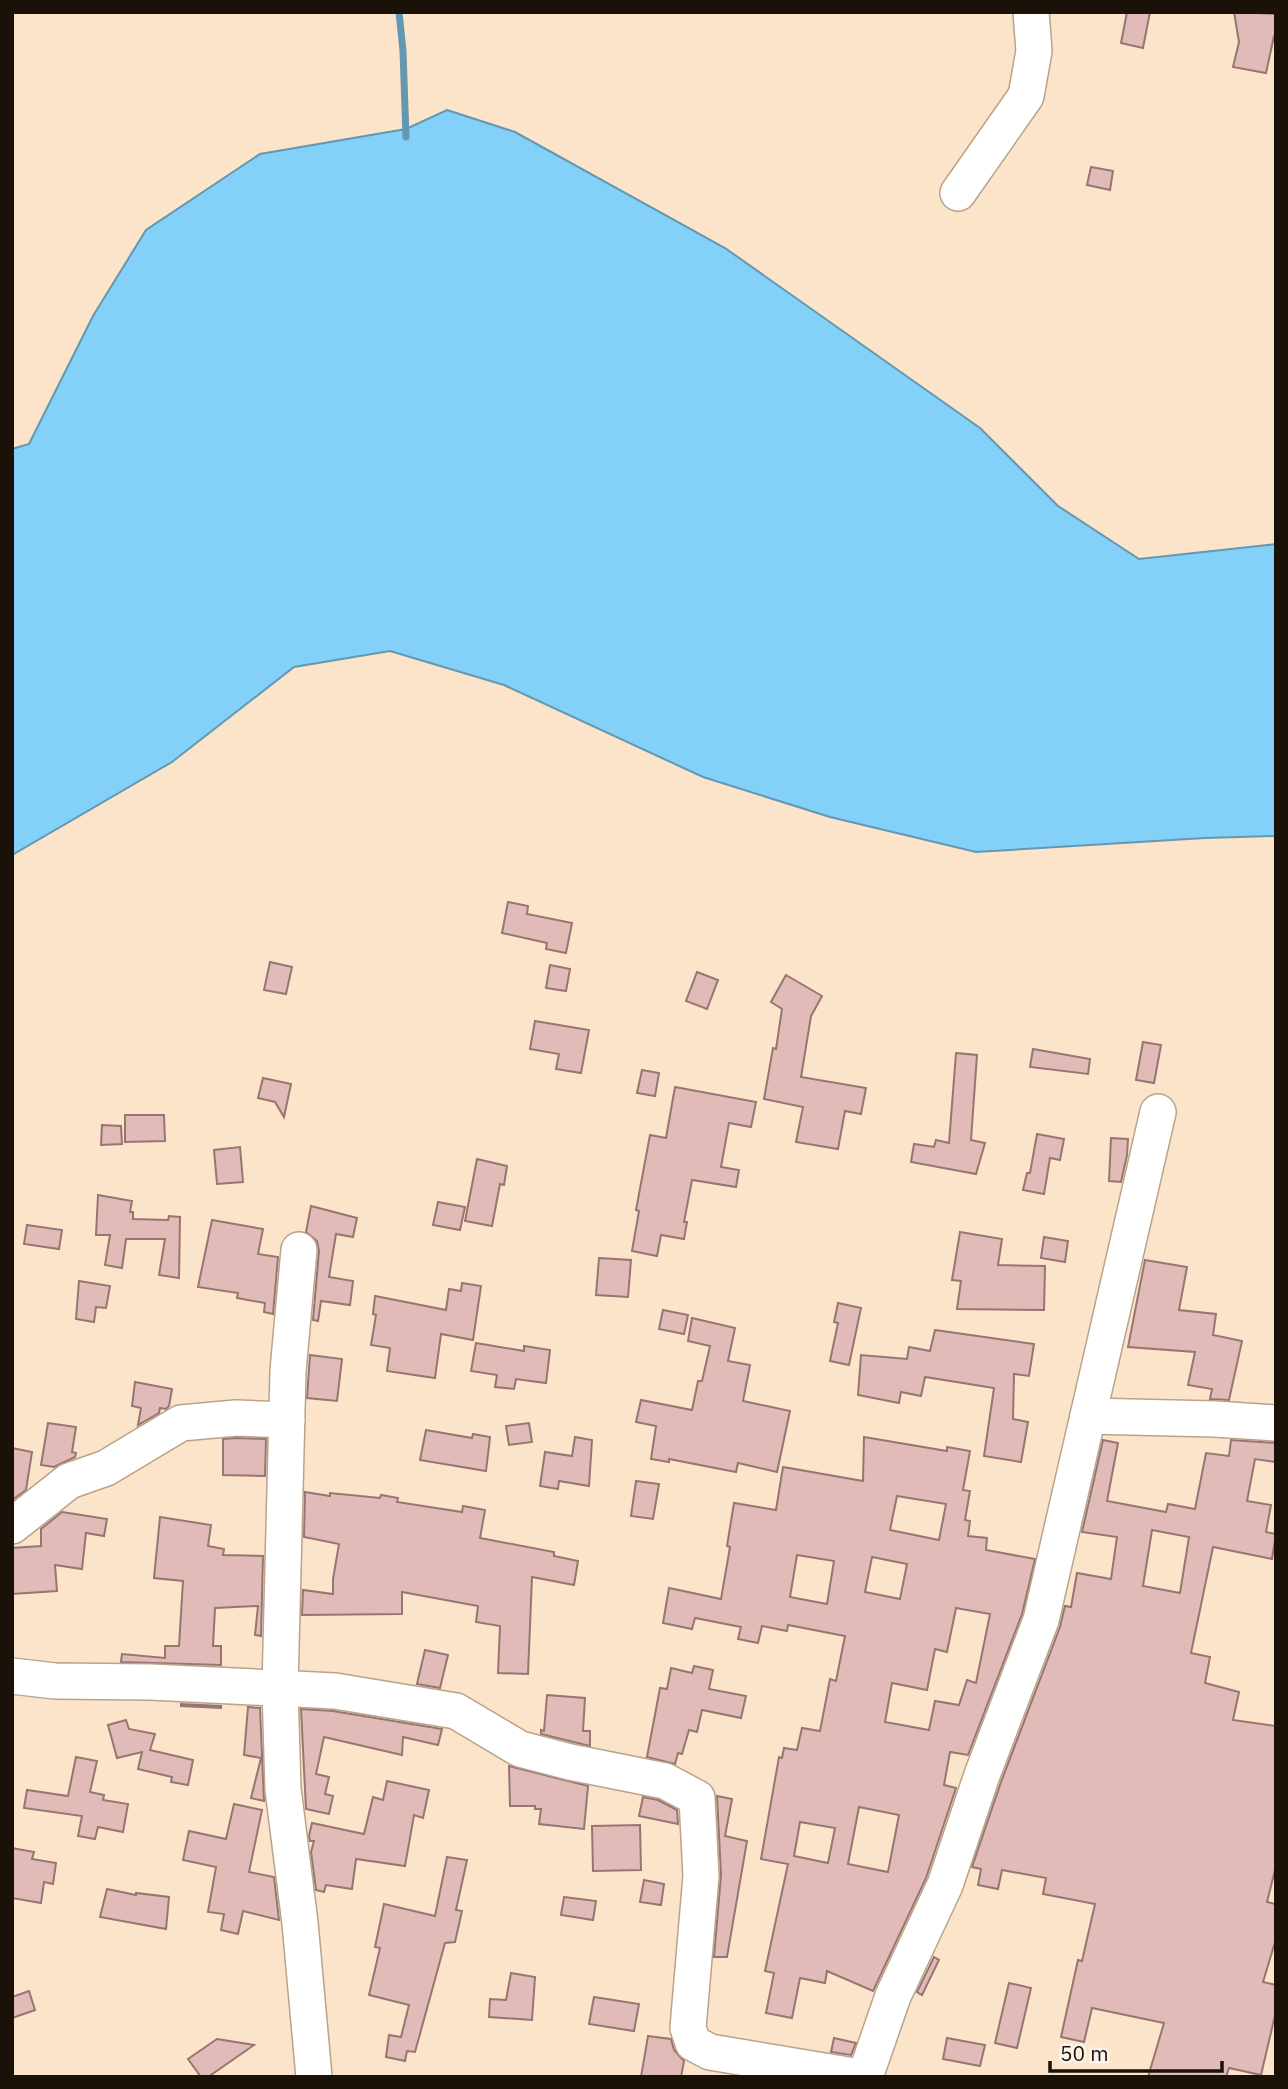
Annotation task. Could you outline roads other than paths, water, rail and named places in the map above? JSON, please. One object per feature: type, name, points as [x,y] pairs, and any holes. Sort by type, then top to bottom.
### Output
[{"type":"street","points":[[958,193],[1027,96],[1034,51],[1031,12]]},
{"type":"street","points":[[865,2077],[893,1996],[944,1885],[982,1775],[1041,1620],[1158,1112]]},
{"type":"street","points":[[299,1250],[288,1371],[280,1688],[283,1789],[300,1923],[314,2077]]},
{"type":"street","points":[[1088,1416],[1276,1423]]},
{"type":"street","points":[[12,1525],[69,1481],[106,1468],[181,1423],[236,1418],[287,1420]]},
{"type":"street","points":[[12,1675],[55,1681],[151,1682],[335,1691],[456,1711],[520,1749],[665,1781],[697,1798],[701,1876],[688,2028],[693,2043],[710,2052],[860,2077]]},
{"type":"water","points":[[447,110],[515,132],[725,248],[980,428],[1058,506],[1139,559],[1276,544],[1276,836],[976,852],[830,817],[703,777],[504,685],[390,651],[294,667],[172,762],[12,855],[12,449],[29,444],[93,316],[146,230],[260,154],[406,129]]},
{"type":"waterway","points":[[399,12],[406,137]]}]
